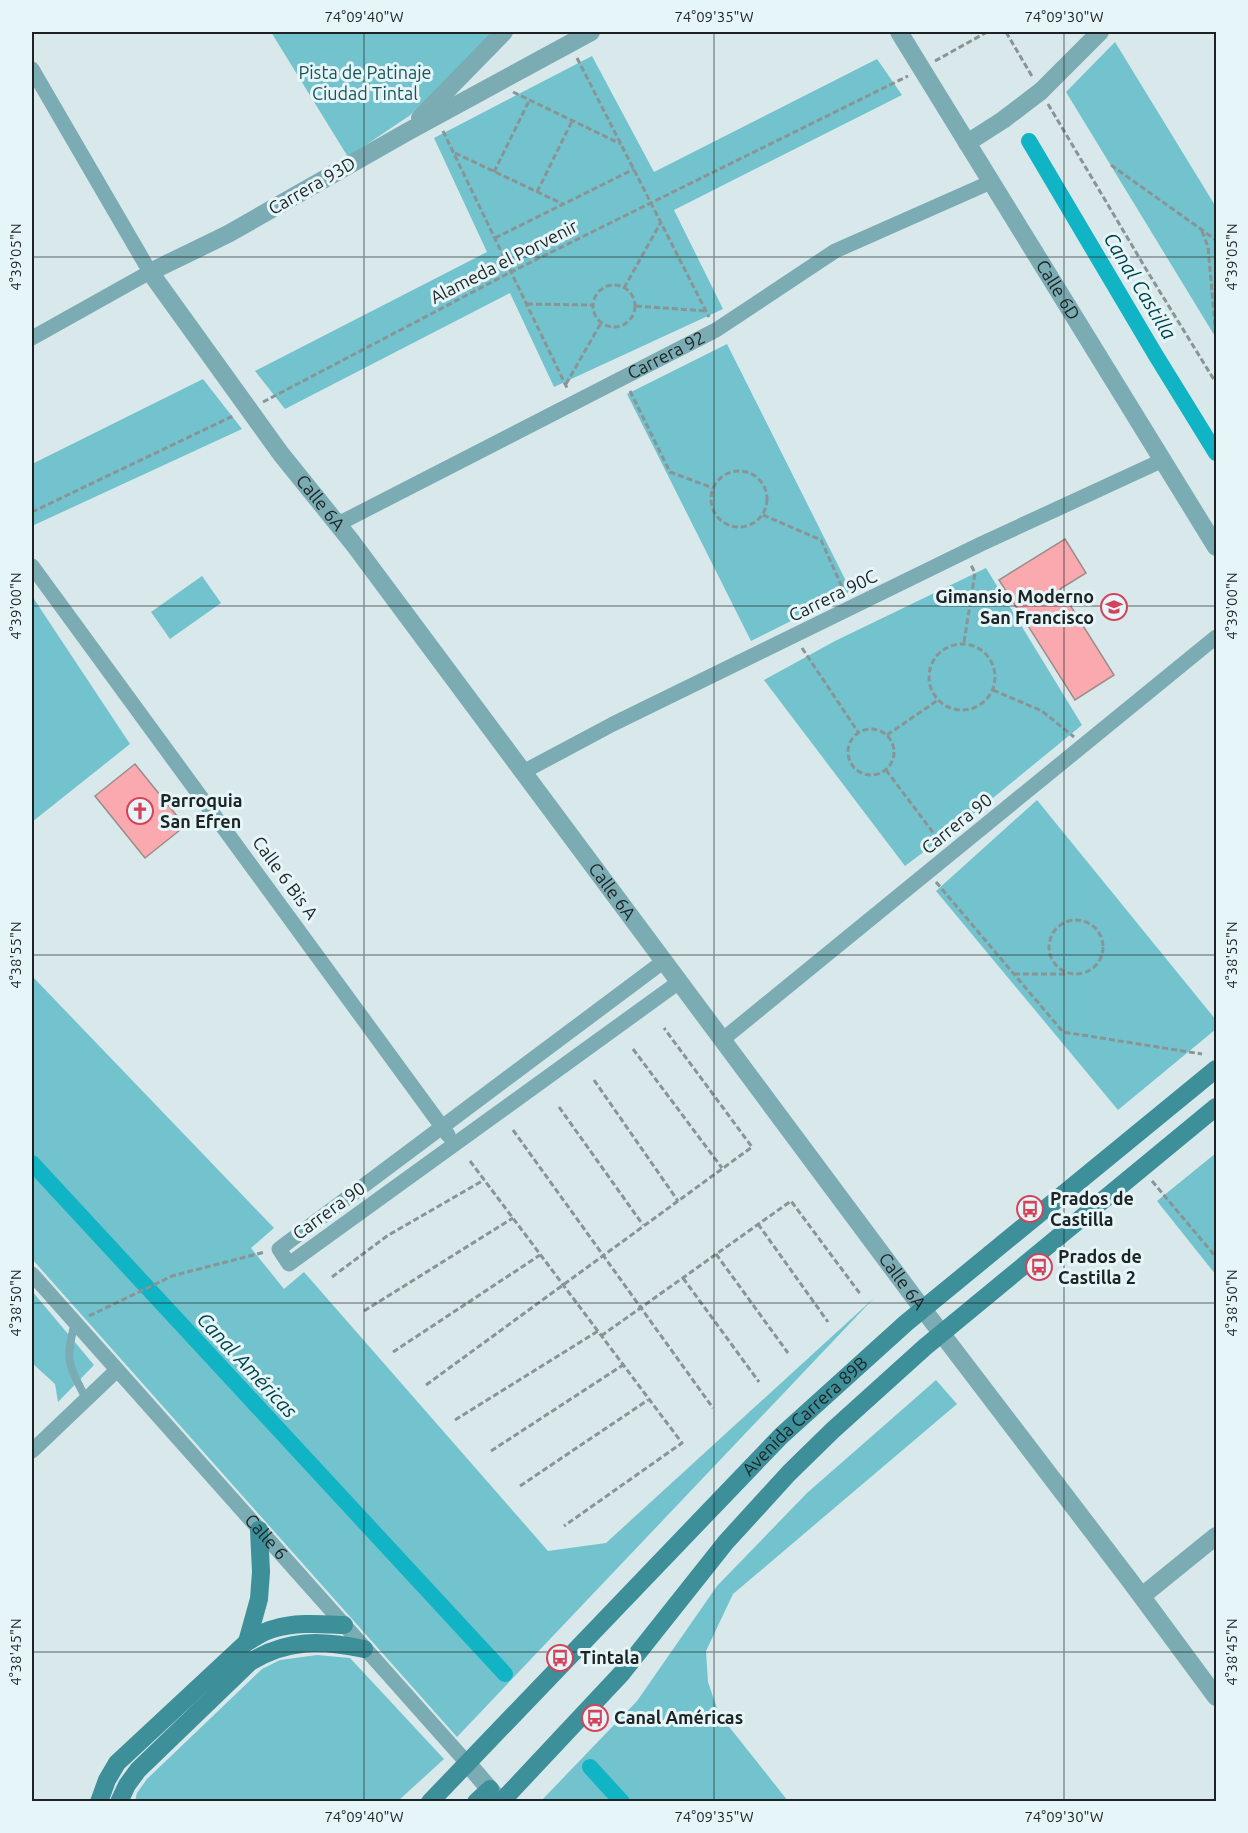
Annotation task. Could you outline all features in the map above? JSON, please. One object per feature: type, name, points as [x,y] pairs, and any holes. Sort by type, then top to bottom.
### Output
[{"type":"main road","name":"Avenida Carrera 89B","points":[[430,1802],[781,1436],[923,1309],[1216,1069]]},
{"type":"main road","name":"Avenida Carrera 89B","points":[[494,1799],[622,1672],[726,1542],[789,1473],[868,1397],[1216,1107]]},
{"type":"main road","points":[[247,1642],[260,1599],[260,1530]]},
{"type":"main road","points":[[99,1802],[107,1780],[117,1763],[247,1642],[271,1629],[290,1625],[344,1625]]},
{"type":"main road","points":[[119,1802],[127,1785],[138,1770],[250,1662],[284,1646],[307,1643],[324,1642],[364,1649]]},
{"type":"street","points":[[407,132],[504,32]]},
{"type":"street","name":"Calle 6D","points":[[899,32],[1216,547]]},
{"type":"street","points":[[967,143],[1003,120],[1041,91],[1100,32]]},
{"type":"street","name":"Carrera 93D","points":[[32,338],[150,272],[228,234],[579,36]]},
{"type":"street","name":"Calle 6A","points":[[32,69],[150,272],[281,454],[338,524],[923,1309],[1142,1596],[1216,1697]]},
{"type":"street","name":"Carrera 92","points":[[338,524],[716,330],[835,251],[991,182]]},
{"type":"street","name":"Carrera 90C","points":[[523,772],[613,724],[965,552],[1162,460]]},
{"type":"street","name":"Calle 6 Bis A","points":[[32,566],[455,1144]]},
{"type":"street","name":"Carrera 90","points":[[722,1040],[1216,638]]},
{"type":"street","name":"Carrera 90","points":[[664,961],[279,1249],[290,1264],[679,982]]},
{"type":"street","name":"Calle 6","points":[[32,1274],[468,1764],[494,1799]]},
{"type":"street","points":[[32,1451],[117,1370]]},
{"type":"street","points":[[1142,1596],[1216,1536]]},
{"type":"lane","points":[[75,1323],[69,1345],[69,1363],[86,1399]]},
{"type":"path","name":"Alameda el Porvenir","points":[[32,512],[249,409],[511,272],[922,69],[987,32]]},
{"type":"path","points":[[1006,32],[1216,383]]},
{"type":"path","points":[[579,36],[622,145],[716,330]]},
{"type":"path","points":[[512,91],[622,145]]},
{"type":"path","points":[[495,172],[530,99]]},
{"type":"path","points":[[436,116],[574,403]]},
{"type":"path","points":[[537,192],[572,121]]},
{"type":"path","points":[[453,152],[562,204]]},
{"type":"path","points":[[1111,165],[1216,240]]},
{"type":"path","points":[[495,238],[634,169]]},
{"type":"path","points":[[624,288],[661,222]]},
{"type":"path","points":[[1202,229],[1208,247],[1216,337]]},
{"type":"path","points":[[617,285],[624,288],[634,298],[636,306],[632,319],[621,327],[614,328],[601,323],[596,318],[593,305],[598,292],[617,285]]},
{"type":"path","points":[[527,304],[593,305]]},
{"type":"path","points":[[636,306],[706,311]]},
{"type":"path","points":[[566,385],[601,323]]},
{"type":"path","points":[[624,378],[670,472],[713,488]]},
{"type":"path","points":[[734,471],[753,474],[766,488],[767,506],[763,515],[756,522],[739,527],[722,522],[712,506],[711,497],[718,480],[734,471]]},
{"type":"path","points":[[763,515],[821,540],[852,608]]},
{"type":"path","points":[[964,642],[975,573],[965,552]]},
{"type":"path","points":[[794,637],[858,732]]},
{"type":"path","points":[[964,642],[984,651],[991,659],[996,679],[993,690],[979,706],[969,710],[957,710],[938,700],[929,680],[930,668],[935,658],[943,650],[964,642]]},
{"type":"path","points":[[993,690],[1042,711],[1071,734],[1081,748]]},
{"type":"path","points":[[887,735],[938,700]]},
{"type":"path","points":[[874,728],[887,735],[892,742],[894,757],[886,770],[872,775],[864,774],[851,765],[848,759],[849,743],[858,732],[874,728]]},
{"type":"path","points":[[886,770],[950,855]]},
{"type":"path","points":[[933,879],[1063,1032],[1202,1054]]},
{"type":"path","points":[[1014,974],[1072,974],[1089,971],[1101,958],[1102,940],[1092,925],[1083,921],[1065,922],[1057,927],[1048,942],[1051,960],[1056,967],[1072,974]]},
{"type":"path","points":[[426,1385],[752,1147],[663,1028]]},
{"type":"path","points":[[633,1049],[722,1168]]},
{"type":"path","points":[[594,1080],[678,1201]]},
{"type":"path","points":[[559,1107],[644,1226]]},
{"type":"path","points":[[513,1130],[713,1408]]},
{"type":"path","points":[[470,1161],[682,1443],[564,1526]]},
{"type":"path","points":[[332,1277],[387,1236],[484,1180]]},
{"type":"path","points":[[1152,1181],[1216,1257]]},
{"type":"path","points":[[601,1336],[791,1201],[861,1295]]},
{"type":"path","points":[[364,1311],[513,1218]]},
{"type":"path","points":[[758,1224],[828,1322]]},
{"type":"path","points":[[75,1323],[172,1276],[279,1249]]},
{"type":"path","points":[[716,1254],[788,1353]]},
{"type":"path","points":[[393,1352],[540,1255]]},
{"type":"path","points":[[683,1278],[759,1382]]},
{"type":"path","points":[[455,1420],[597,1331]]},
{"type":"path","points":[[491,1451],[623,1365]]},
{"type":"path","points":[[520,1486],[649,1400]]},
{"type":"green space","name":"Pista de Patinaje Ciudad Tintal","points":[[271,32],[494,32],[471,58],[409,116],[348,157]]},
{"type":"green space","points":[[1115,42],[1216,207],[1216,338],[1066,92]]},
{"type":"green space","points":[[592,56],[654,172],[877,59],[902,95],[674,210],[723,309],[554,387],[510,293],[285,409],[255,371],[487,252],[434,138]]},
{"type":"green space","points":[[727,344],[851,591],[751,641],[627,394]]},
{"type":"green space","points":[[203,379],[242,429],[32,526],[32,464]]},
{"type":"green space","points":[[986,568],[1082,725],[966,820],[905,866],[764,680],[835,641]]},
{"type":"green space","points":[[202,576],[221,603],[170,639],[151,612]]},
{"type":"green space","points":[[32,596],[130,744],[32,822]]},
{"type":"green space","points":[[1037,800],[1216,1020],[1216,1029],[1118,1110],[936,891]]},
{"type":"green space","points":[[32,976],[274,1228],[251,1248],[284,1289],[304,1272],[548,1551],[606,1543],[874,1298],[457,1737],[32,1259]]},
{"type":"green space","points":[[1216,1153],[1216,1275],[1157,1201]]},
{"type":"green space","points":[[32,1291],[94,1365],[58,1402],[55,1384],[32,1363]]},
{"type":"green space","points":[[936,1380],[957,1404],[733,1594],[706,1651],[708,1682],[719,1714],[788,1801],[541,1801],[637,1701],[717,1586],[807,1493]]},
{"type":"green space","points":[[317,1655],[350,1658],[444,1759],[398,1801],[135,1801],[137,1793],[147,1779],[262,1669],[280,1660]]},
{"type":"building","points":[[1065,539],[1086,573],[1060,589],[1114,675],[1075,700],[999,580]]},
{"type":"building","name":"Parroquia San Efren","points":[[135,764],[185,826],[145,858],[95,796]]},
{"type":"waterway","name":"Canal Castilla","points":[[1029,141],[1216,453]]},
{"type":"waterway","name":"Canal Américas","points":[[32,1163],[505,1674]]},
{"type":"waterway","name":"Canal Américas","points":[[590,1767],[622,1802]]},
{"type":"place","name":"Gimansio Moderno San Francisco","points":[[1114,607]]},
{"type":"place","name":"Parroquia San Efren","points":[[140,811]]},
{"type":"place","name":"Prados de Castilla","points":[[1030,1209]]},
{"type":"place","name":"Prados de Castilla 2","points":[[1039,1267]]},
{"type":"place","name":"Tintala","points":[[560,1658]]},
{"type":"place","name":"Canal Américas","points":[[595,1718]]}]
